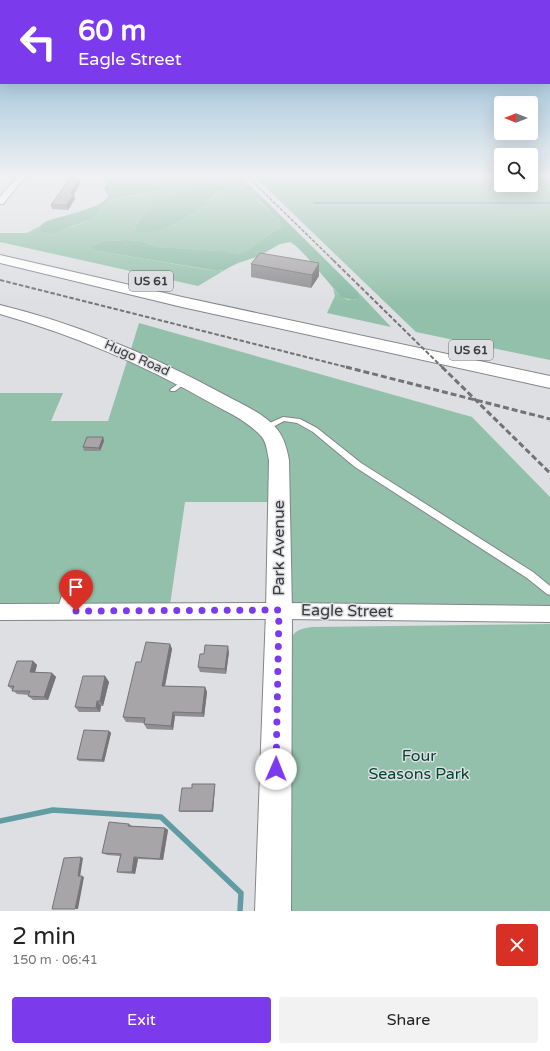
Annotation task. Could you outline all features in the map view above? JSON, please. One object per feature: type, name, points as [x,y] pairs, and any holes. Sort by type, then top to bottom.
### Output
[{"type":"main road","name":"US 61","points":[[0,247],[153,282],[550,367]]},
{"type":"main road","name":"US 61","points":[[0,259],[182,302],[550,382]]},
{"type":"street","name":"Hugo Road","points":[[0,308],[78,333],[119,349],[179,385],[252,419],[265,429]]},
{"type":"street","name":"Park Avenue","points":[[265,429],[271,436],[277,449],[279,460],[279,610],[273,911]]},
{"type":"street","name":"Eagle Street","points":[[0,612],[279,610],[550,614]]},
{"type":"lane","points":[[265,429],[283,419],[298,421],[315,430],[358,465],[388,486],[530,575],[550,591]]},
{"type":"lane","points":[[61,611],[67,592]]},
{"type":"green space","points":[[51,220],[88,220],[55,233],[39,231],[40,226]]},
{"type":"green space","points":[[88,220],[140,220],[134,228],[139,232],[155,231],[184,220],[278,220],[281,227],[249,249],[239,254],[158,247],[140,241],[127,240],[104,241],[93,245],[90,248],[98,251],[210,270],[221,271],[230,267],[198,286],[0,242],[0,233],[27,233],[40,226],[39,230],[44,232],[60,231]]},
{"type":"green space","points":[[140,220],[183,220],[151,232],[142,233],[135,231],[135,227]]},
{"type":"green space","points":[[279,220],[285,220],[358,292],[360,296],[359,298],[352,300],[341,297],[306,256],[290,242],[280,244],[257,257],[218,271],[98,251],[90,248],[93,245],[104,241],[127,240],[140,241],[158,247],[221,251],[239,254],[249,249],[281,227]]},
{"type":"green space","points":[[299,220],[550,220],[550,360],[416,332]]},
{"type":"green space","points":[[333,288],[342,297],[350,300],[357,299],[360,296],[358,292],[391,327],[327,313],[335,296]]},
{"type":"green space","points":[[139,323],[472,417],[550,497],[550,606],[294,604],[288,596],[282,443],[206,387],[131,349]]},
{"type":"green space","points":[[128,358],[236,413],[255,429],[264,441],[270,458],[270,502],[185,502],[170,605],[0,605],[0,393],[63,393],[51,421],[108,421]]},
{"type":"green space","name":"Four Seasons Park","points":[[550,624],[550,911],[289,911],[288,643],[293,635],[300,630],[313,627]]},
{"type":"building","points":[[260,253],[319,263],[312,275],[251,264]]},
{"type":"building","points":[[87,437],[103,437],[99,448],[83,447]]},
{"type":"building","points":[[146,642],[170,644],[162,686],[205,687],[202,713],[173,712],[171,726],[144,724],[145,718],[123,717],[136,662],[141,662]]},
{"type":"building","points":[[205,645],[228,646],[225,669],[198,667],[200,654],[204,654]]},
{"type":"building","points":[[17,661],[33,661],[30,672],[52,673],[44,697],[28,696],[30,691],[12,691],[14,686],[8,686]]},
{"type":"building","points":[[83,676],[105,676],[100,701],[97,701],[96,708],[75,707]]},
{"type":"building","points":[[84,730],[109,731],[102,760],[77,759]]},
{"type":"building","points":[[192,784],[215,784],[212,811],[179,811],[182,788],[192,788]]},
{"type":"building","points":[[109,822],[129,824],[128,826],[165,828],[160,859],[134,857],[132,872],[117,872],[121,854],[102,853]]},
{"type":"building","points":[[81,857],[78,876],[82,876],[75,909],[52,909],[64,858]]},
{"type":"waterway","points":[[0,821],[53,810],[161,817],[241,893],[240,911]]},
{"type":"railway","points":[[292,220],[334,261]]},
{"type":"railway","points":[[333,260],[443,368]]},
{"type":"railway","points":[[0,280],[350,368]]},
{"type":"railway","points":[[346,367],[476,400]]},
{"type":"railway","points":[[442,367],[476,400]]},
{"type":"railway","points":[[476,400],[550,419]]},
{"type":"railway","points":[[476,400],[550,473]]},
{"type":"route","points":[[76,611],[279,610],[276,769]]}]
